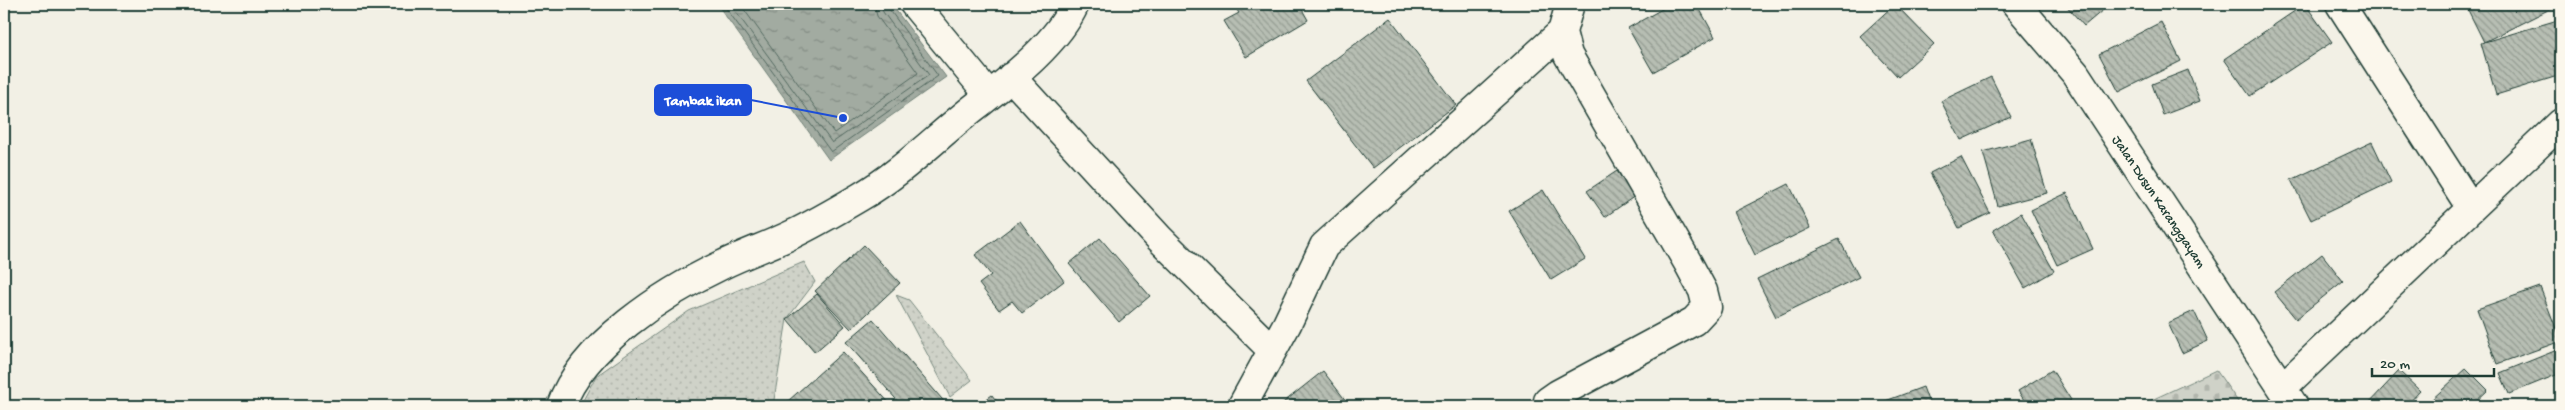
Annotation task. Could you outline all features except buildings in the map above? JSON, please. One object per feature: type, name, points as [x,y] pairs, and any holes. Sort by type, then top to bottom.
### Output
[{"type":"street","points":[[914,4],[989,96]]},
{"type":"street","points":[[561,406],[567,389],[580,369],[626,325],[676,290],[720,266],[792,234],[886,181],[1029,62],[1051,38],[1075,4]]},
{"type":"street","points":[[1547,406],[1548,401],[1558,394],[1694,321],[1702,315],[1707,307],[1703,291],[1688,263],[1568,55],[1562,32],[1570,4]]},
{"type":"street","name":"Jalan Dusun Karanggayam","points":[[2016,4],[2075,73],[2288,396]]},
{"type":"street","points":[[2340,4],[2471,208]]},
{"type":"street","points":[[1242,406],[1287,324],[1324,246],[1562,32]]},
{"type":"street","points":[[1011,77],[1159,238],[1272,350]]},
{"type":"street","points":[[2288,396],[2471,208],[2561,123]]},
{"type":"green space","points":[[804,262],[815,282],[787,319],[773,406],[580,406],[596,376],[689,311]]},
{"type":"green space","points":[[896,295],[909,300],[972,380],[950,397]]},
{"type":"green space","points":[[2216,370],[2241,406],[2145,406],[2143,404]]},
{"type":"water","points":[[717,4],[891,4],[946,77],[829,160]]},
{"type":"place","name":"Tambak ikan","points":[[843,118]]}]
